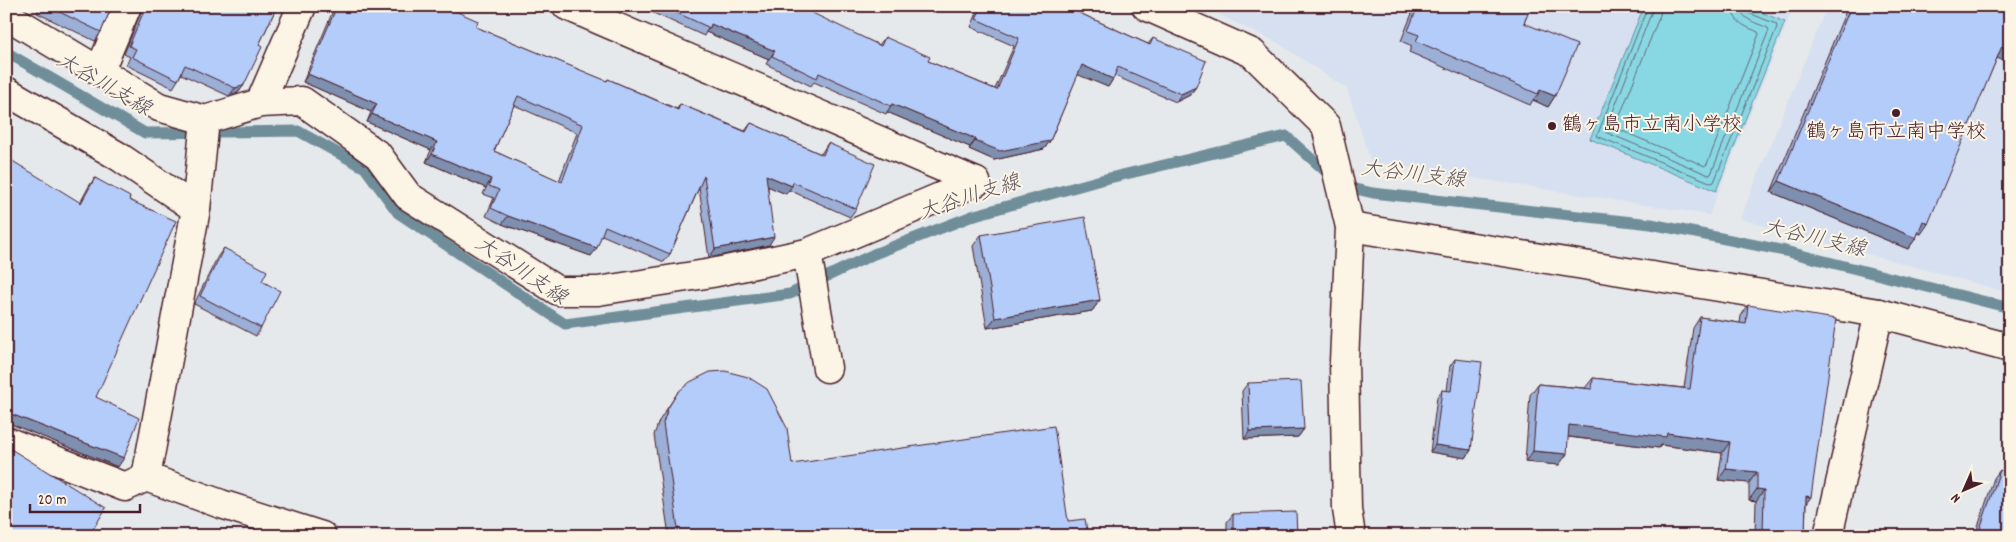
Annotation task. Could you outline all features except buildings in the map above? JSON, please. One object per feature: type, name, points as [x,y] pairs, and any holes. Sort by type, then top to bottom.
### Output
[{"type":"street","points":[[100,70],[127,6]]},
{"type":"street","points":[[260,103],[302,6]]},
{"type":"street","points":[[6,15],[159,107],[205,120],[260,103],[302,101],[378,155],[408,196],[558,291],[608,289],[712,273],[807,253],[976,182],[568,6]]},
{"type":"street","points":[[1146,6],[1252,53],[1326,126],[1350,227],[1344,362],[1347,509],[1352,536]]},
{"type":"street","points":[[6,91],[118,156],[196,209]]},
{"type":"street","points":[[146,477],[196,209],[205,120]]},
{"type":"street","points":[[1350,227],[1879,313],[2010,348]]},
{"type":"street","points":[[807,253],[827,368]]},
{"type":"street","points":[[1828,536],[1879,313]]},
{"type":"street","points":[[6,440],[125,487],[146,477],[221,504],[322,536]]},
{"type":"shaded area","name":"鶴ヶ島市立南小学校","points":[[1201,6],[1794,6],[1709,215],[1371,162],[1347,89],[1278,43]]},
{"type":"shaded area","name":"鶴ヶ島市立南中学校","points":[[1827,6],[2010,6],[2010,293],[1740,219]]},
{"type":"water","points":[[1644,6],[1746,6],[1785,22],[1716,191],[1590,139]]},
{"type":"waterway","name":"大谷川支線","points":[[6,52],[145,133],[298,131],[365,168],[398,213],[565,324],[790,294],[874,254],[975,215],[1101,180],[1286,136],[1342,186],[1373,193],[1651,224],[1785,251],[2010,308]]},
{"type":"place","name":"鶴ヶ島市立南中学校","points":[[1896,113]]},
{"type":"place","name":"鶴ヶ島市立南小学校","points":[[1552,126]]}]
